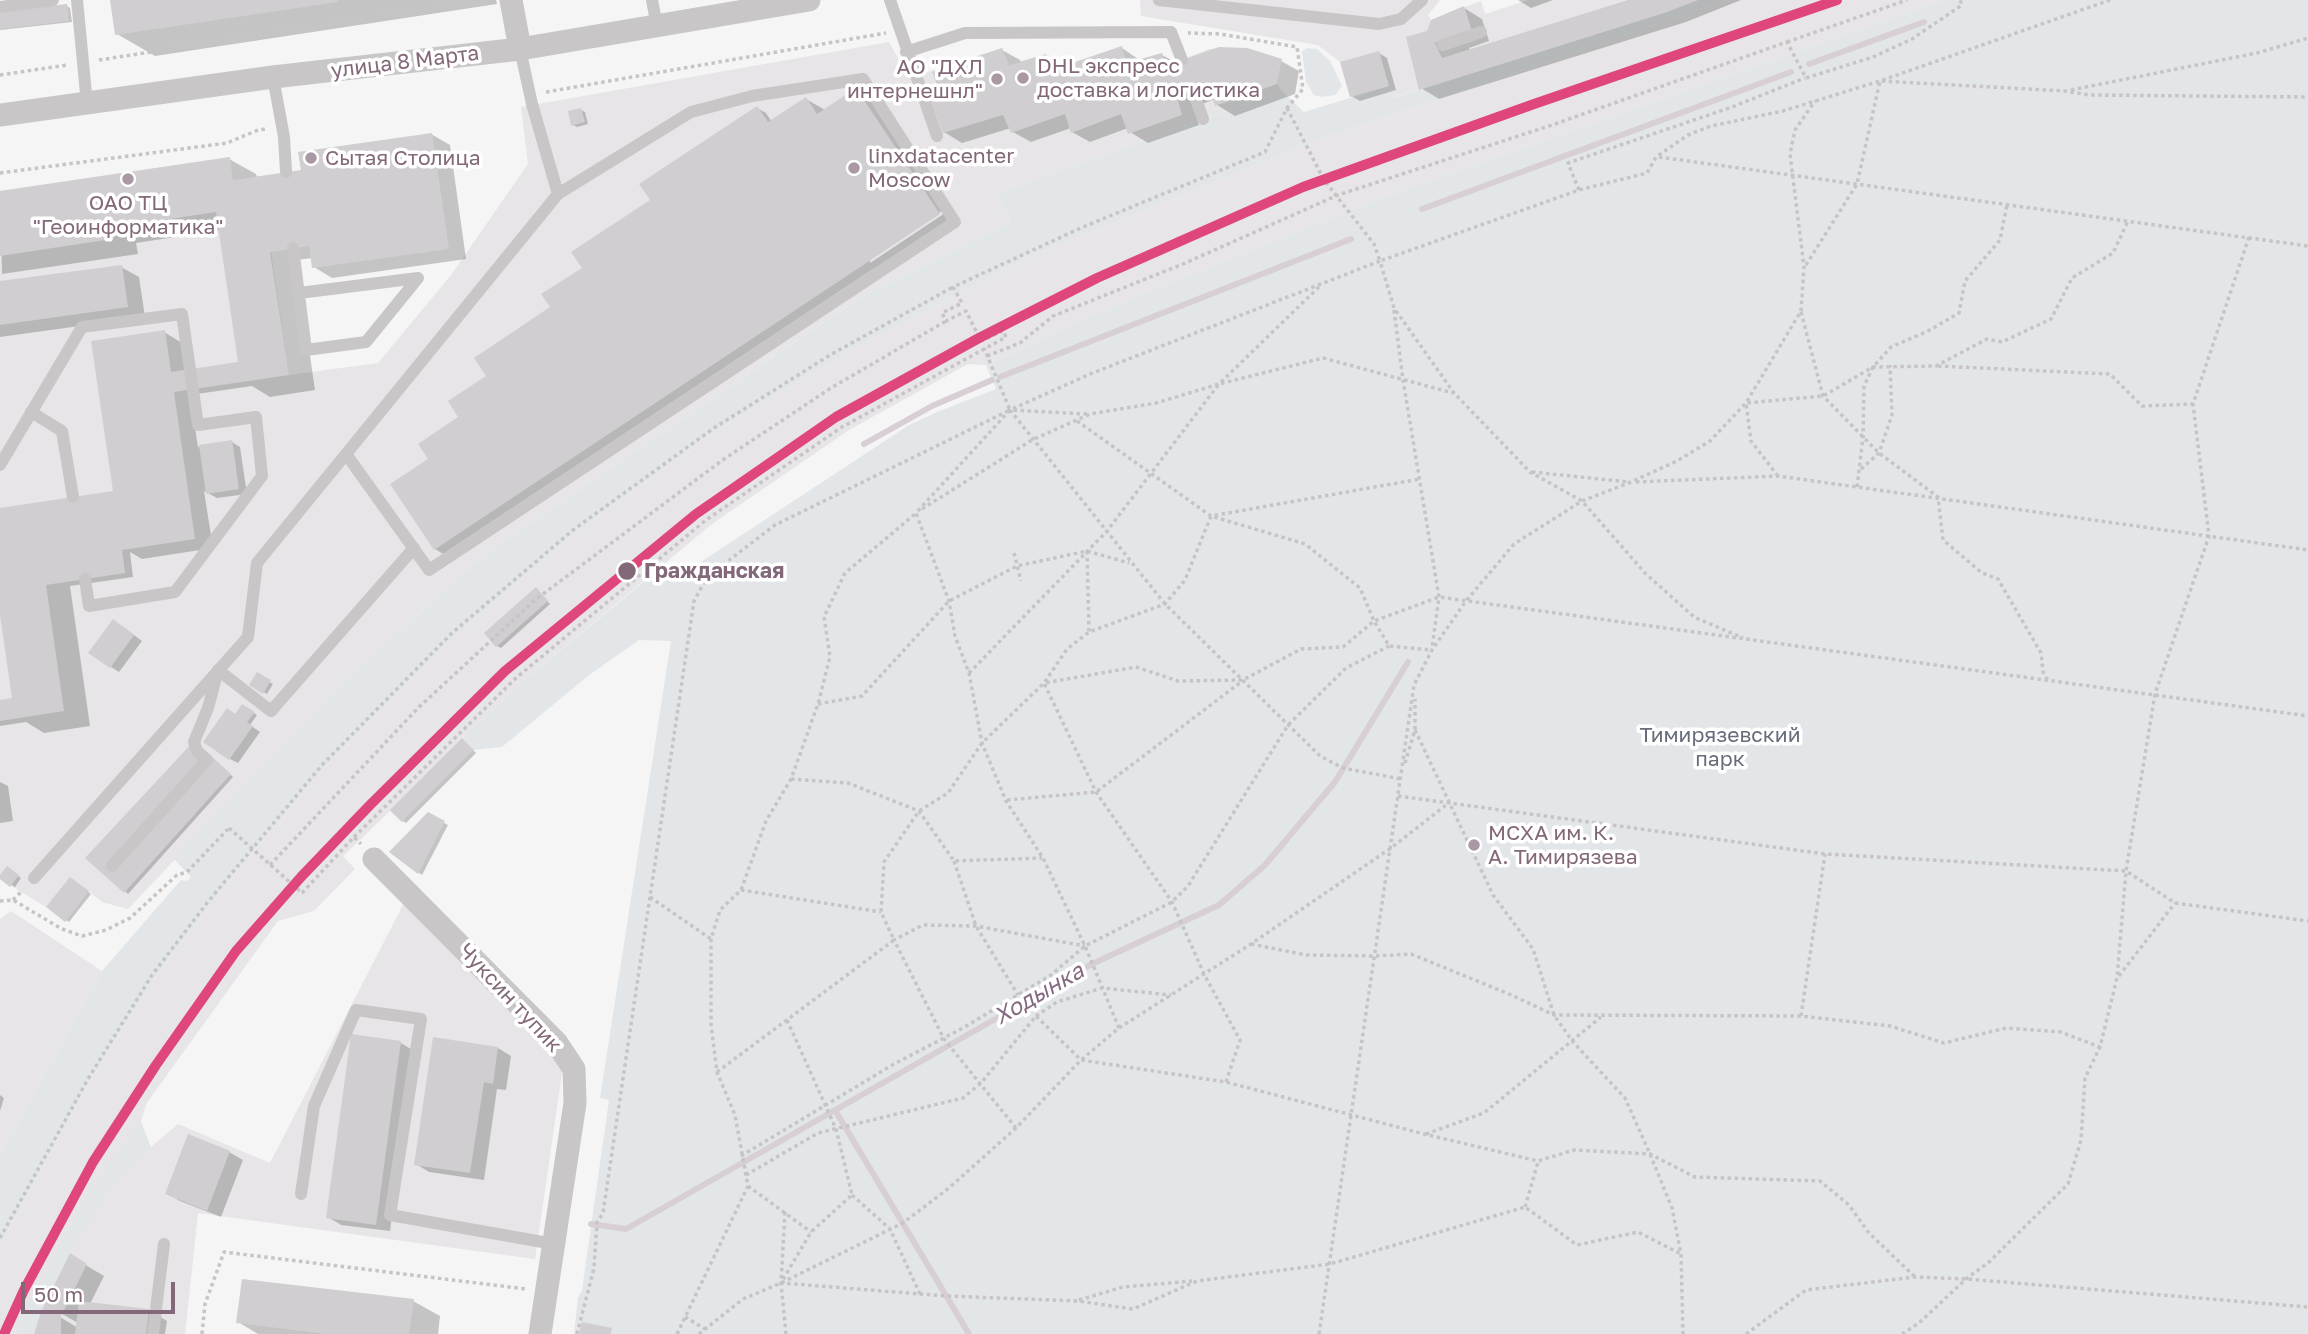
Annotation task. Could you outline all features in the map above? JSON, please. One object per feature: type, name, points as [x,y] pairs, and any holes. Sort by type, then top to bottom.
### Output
[{"type":"street","points":[[511,0],[520,49]]},
{"type":"street","name":"улица 8 Марта","points":[[0,116],[273,77],[520,49],[809,0]]},
{"type":"street","name":"Чуксин тупик","points":[[374,859],[556,1042],[574,1069],[575,1103],[540,1334]]},
{"type":"lane","points":[[0,7],[53,0]]},
{"type":"lane","points":[[77,0],[87,104]]},
{"type":"lane","points":[[652,0],[657,26]]},
{"type":"lane","points":[[890,0],[937,136]]},
{"type":"lane","points":[[1159,0],[1379,24],[1401,19],[1422,0]]},
{"type":"lane","points":[[906,52],[965,33],[1171,32],[1182,60]]},
{"type":"lane","points":[[1443,45],[1481,32]]},
{"type":"lane","points":[[520,49],[558,194]]},
{"type":"lane","points":[[273,77],[282,127],[286,172]]},
{"type":"lane","points":[[34,878],[248,637],[257,563],[558,194],[691,113],[752,96],[863,79],[956,222],[429,570],[346,454]]},
{"type":"lane","points":[[1193,91],[1203,119]]},
{"type":"lane","points":[[293,248],[306,350],[366,342],[418,278],[299,293]]},
{"type":"lane","points":[[0,465],[82,327],[182,314],[198,425],[256,417],[262,476],[175,592],[89,606],[85,579]]},
{"type":"lane","points":[[31,412],[62,431],[73,497]]},
{"type":"lane","points":[[218,670],[271,711],[414,548]]},
{"type":"lane","points":[[112,866],[207,760],[197,751],[194,742],[208,708],[218,670]]},
{"type":"lane","points":[[301,1194],[314,1106],[356,1010],[421,1019],[390,1215],[554,1244]]},
{"type":"lane","points":[[153,1334],[164,1244]]},
{"type":"path","points":[[0,75],[492,0]]},
{"type":"path","points":[[987,356],[1020,343],[1054,316],[1183,264],[1338,195],[1552,125],[1908,0]]},
{"type":"path","points":[[1578,190],[1568,163],[1732,107],[1806,78],[1873,57],[1912,39],[1962,5],[1961,0]]},
{"type":"path","points":[[577,1334],[594,1268],[597,1222],[603,1213],[694,601],[708,577],[775,525],[1090,374],[1380,261],[1578,190],[1647,173],[1656,157],[1688,135],[1711,126],[1783,111],[1880,81],[2110,0]]},
{"type":"path","points":[[530,95],[899,30]]},
{"type":"path","points":[[0,1238],[88,1079],[160,964],[322,765],[452,633],[573,530],[714,428],[830,355],[953,287],[1083,227],[1265,152],[1287,107],[1303,89],[1297,47],[1220,34],[1171,32]]},
{"type":"path","points":[[2065,91],[2257,53],[2308,38]]},
{"type":"path","points":[[1787,42],[1806,78]]},
{"type":"path","points":[[1880,81],[2065,91],[2089,95],[2308,97]]},
{"type":"path","points":[[1804,267],[1857,184],[1880,81]]},
{"type":"path","points":[[1815,101],[1795,130],[1790,154],[1804,267],[1801,311],[1824,396],[1879,453],[1938,497],[1943,540],[1982,573],[1998,579],[2041,653],[2043,672],[2048,681]]},
{"type":"path","points":[[1287,107],[1324,180],[1374,244],[1394,308],[1403,380],[1439,597],[1432,650]]},
{"type":"path","points":[[0,173],[227,143],[258,130],[282,127]]},
{"type":"path","points":[[1656,157],[2308,246]]},
{"type":"path","points":[[1746,402],[1824,396],[1872,367],[1891,347],[1928,331],[1959,313],[1965,281],[2000,240],[2007,205]]},
{"type":"path","points":[[1936,366],[1987,339],[2001,342],[2051,319],[2072,278],[2113,253],[2128,221]]},
{"type":"path","points":[[1902,1334],[1919,1323],[1966,1279],[1989,1262],[2068,1184],[2081,1140],[2085,1077],[2100,1047],[2117,978],[2126,871],[2155,694],[2208,536],[2193,404],[2249,237]]},
{"type":"path","points":[[969,673],[1107,531],[1219,384],[1323,284]]},
{"type":"path","points":[[946,321],[942,313],[962,303],[953,287]]},
{"type":"path","points":[[1394,308],[1454,393],[1530,472],[1582,500],[1645,573],[1694,617],[1749,640]]},
{"type":"path","points":[[0,901],[13,900],[62,929],[82,936],[106,930],[130,918],[177,875],[187,872],[229,828],[270,865],[302,893],[516,678],[706,520],[842,427],[1006,337],[1003,331],[981,341],[966,311],[831,388],[724,459],[535,600],[418,708],[270,865]]},
{"type":"path","points":[[1319,1334],[1415,685],[1432,650],[1466,601],[1514,544],[1582,500],[1632,482],[1677,461],[1710,441],[1746,402],[1801,311]]},
{"type":"path","points":[[984,348],[1010,411],[1165,604],[1320,756],[1343,768],[1401,779]]},
{"type":"path","points":[[677,1334],[748,1186],[735,1115],[717,1072],[710,1025],[711,939],[720,910],[741,890],[766,821],[792,779],[818,704],[830,657],[824,617],[845,573],[916,513],[1010,411],[1090,414],[1156,403],[1323,358],[1454,393]]},
{"type":"path","points":[[1859,470],[1879,453],[1892,415],[1890,365]]},
{"type":"path","points":[[1872,367],[1936,366],[2110,374],[2142,406],[2193,404]]},
{"type":"path","points":[[1857,487],[1863,437],[1864,386],[1872,367]]},
{"type":"path","points":[[1746,402],[1751,441],[1778,476]]},
{"type":"path","points":[[916,513],[1032,440],[1090,414]]},
{"type":"path","points":[[1077,421],[1211,516],[1305,544],[1360,588],[1374,621],[1389,646]]},
{"type":"path","points":[[1530,472],[1632,482],[1778,476],[2308,550]]},
{"type":"path","points":[[1211,516],[1420,479]]},
{"type":"path","points":[[916,513],[949,601],[955,636],[969,673],[982,744],[1006,801],[1043,858],[1085,946],[1119,1028]]},
{"type":"path","points":[[1016,1128],[944,1039],[894,940],[881,912],[884,862],[919,811],[948,793],[982,744],[1044,683],[1067,649],[1089,632],[1165,604],[1185,580],[1211,516]]},
{"type":"path","points":[[818,704],[862,696],[949,601],[1017,566],[1087,551],[1130,563]]},
{"type":"path","points":[[1087,551],[1089,632]]},
{"type":"path","points":[[1014,553],[1021,581]]},
{"type":"path","points":[[1006,801],[1096,792],[1243,680],[1301,649],[1343,647],[1374,621],[1439,597],[2308,716]]},
{"type":"path","points":[[741,1156],[827,1107],[894,1064],[944,1039],[1051,975],[1085,946],[1172,902],[1188,886],[1288,724],[1346,668],[1389,646],[1432,650]]},
{"type":"path","points":[[1044,683],[1136,667],[1178,681],[1243,680]]},
{"type":"path","points":[[1044,683],[1096,792],[1172,902],[1204,974],[1240,1041],[1226,1082]]},
{"type":"path","points":[[1401,779],[1415,730],[1415,685]]},
{"type":"path","points":[[1415,730],[1493,895],[1533,949],[1554,1016],[1573,1042],[1625,1098],[1650,1154],[1672,1208],[1681,1254],[1683,1334]]},
{"type":"path","points":[[792,779],[848,783],[919,811],[954,861],[976,926],[1018,995]]},
{"type":"path","points":[[1398,796],[1825,854],[2126,871],[2175,903],[2308,921]]},
{"type":"path","points":[[699,1334],[743,1299],[903,1223],[949,1188],[1016,1128],[1081,1060],[1119,1028],[1251,944],[1391,848],[1450,802]]},
{"type":"path","points":[[1801,1016],[1825,854]]},
{"type":"path","points":[[954,861],[1043,858]]},
{"type":"path","points":[[741,890],[881,912]]},
{"type":"path","points":[[13,900],[20,892]]},
{"type":"path","points":[[650,897],[711,939]]},
{"type":"path","points":[[2117,978],[2175,903]]},
{"type":"path","points":[[717,1072],[894,940],[923,925],[976,926],[1085,946]]},
{"type":"path","points":[[1251,944],[1306,955],[1411,954],[1509,994],[1554,1016],[1801,1016],[1890,1026],[1944,1043],[2006,1028],[2062,1032],[2100,1047]]},
{"type":"path","points":[[746,1175],[818,1133],[962,1098],[981,1083],[1036,1016],[1057,1002],[1102,988],[1172,995]]},
{"type":"path","points":[[1036,1016],[1081,1060],[1226,1082],[1538,1161],[1574,1150],[1650,1154],[1695,1177],[1820,1181],[1849,1205],[1868,1233],[1915,1277]]},
{"type":"path","points":[[1424,1134],[1485,1113],[1602,1017]]},
{"type":"path","points":[[787,1020],[836,1129],[852,1195],[890,1229],[920,1294]]},
{"type":"path","points":[[1525,1207],[1538,1161]]},
{"type":"path","points":[[748,1186],[811,1232]]},
{"type":"path","points":[[781,1283],[811,1232],[852,1195]]},
{"type":"path","points":[[1525,1207],[1577,1245],[1638,1232],[1681,1254]]},
{"type":"path","points":[[1078,1301],[1123,1287],[1197,1281],[1329,1264],[1525,1207]]},
{"type":"path","points":[[785,1212],[781,1283],[786,1334]]},
{"type":"path","points":[[202,1334],[205,1304],[224,1252],[547,1292]]},
{"type":"path","points":[[1746,1334],[1806,1290],[1915,1277],[2308,1307]]},
{"type":"path","points":[[781,1283],[920,1294],[1078,1301],[1133,1308],[1197,1281]]},
{"type":"path","points":[[685,1317],[705,1329]]},
{"type":"shaded area","points":[[1140,0],[1440,0],[1428,15],[1431,20],[1481,1],[1485,14],[1529,0],[1698,0],[1392,98],[1388,86],[1350,97],[1340,62],[1318,45],[1141,16]]},
{"type":"shaded area","points":[[1727,0],[1942,0],[1378,199],[1108,308],[986,365],[968,364],[849,430],[712,524],[522,682],[462,738],[474,750],[402,822],[390,811],[343,856],[355,869],[314,911],[278,921],[146,1104],[141,1122],[151,1147],[178,1124],[270,1163],[405,901],[564,1059],[535,1259],[198,1213],[185,1334],[0,1334],[0,1245],[94,1075],[160,971],[233,876],[325,767],[454,637],[577,532],[711,434],[857,347],[1029,257],[1319,140]]},
{"type":"shaded area","points":[[889,42],[909,78],[1002,48],[1009,65],[1046,54],[1052,70],[1122,46],[1128,63],[1162,53],[1166,66],[1209,49],[1247,48],[1282,59],[1277,84],[1282,91],[997,193],[1010,222],[867,293],[489,551],[350,675],[128,909],[102,902],[89,891],[46,907],[0,879],[0,191],[230,157],[233,180],[260,176],[289,375],[378,363],[451,275],[528,164],[521,107]]},
{"type":"shaded area","points":[[11,911],[102,971],[0,1154],[0,919]]},
{"type":"green space","points":[[1698,0],[1727,0],[1319,140],[1029,257],[857,347],[711,434],[577,532],[454,637],[325,767],[233,876],[160,971],[94,1075],[0,1245],[0,1154],[102,971],[181,880],[187,881],[191,877],[174,859],[350,675],[489,551],[867,293],[1010,222],[997,193],[1282,91],[1304,112],[1389,86],[1393,98]]},
{"type":"green space","name":"Тимирязевский парк","points":[[1942,0],[2308,0],[2308,1334],[574,1334],[609,1100],[600,1098],[671,641],[639,640],[588,676],[502,747],[474,750],[462,738],[522,682],[664,565],[681,575],[909,425],[996,389],[986,365],[1108,308],[1378,199]]},
{"type":"green space","points":[[1307,48],[1317,49],[1330,61],[1342,86],[1335,95],[1314,95],[1306,82],[1302,51]]},
{"type":"green space","points":[[141,1123],[151,1147],[103,1198],[70,1253],[41,1312],[34,1334],[15,1334],[24,1312],[89,1191]]},
{"type":"building","points":[[110,0],[338,0],[338,2],[115,35]]},
{"type":"building","points":[[1628,0],[1698,0],[1419,90],[1406,37],[1427,31],[1431,20],[1464,6],[1472,31],[1435,43],[1442,58]]},
{"type":"building","points":[[67,4],[69,21],[0,29],[0,12]]},
{"type":"building","points":[[1122,46],[1127,63],[1162,53],[1165,66],[1219,47],[1247,48],[1282,59],[1277,84],[1215,106],[1209,85],[1177,97],[1182,115],[1128,134],[1121,114],[1071,133],[1065,114],[1011,133],[1003,115],[943,133],[929,95],[940,92],[932,72],[1002,48],[1009,65],[1046,54],[1052,70]]},
{"type":"building","points":[[1379,51],[1389,86],[1350,97],[1340,62]]},
{"type":"building","points":[[856,88],[940,214],[434,550],[390,484],[428,459],[418,444],[458,417],[448,401],[486,376],[474,358],[550,307],[541,294],[582,268],[571,252],[650,200],[639,184],[757,106],[768,122],[806,97],[817,114]]},
{"type":"building","points":[[581,108],[585,122],[571,126],[568,111]]},
{"type":"building","points":[[432,133],[449,249],[312,268],[309,246],[270,252],[289,375],[174,392],[195,539],[122,550],[125,573],[46,585],[64,711],[0,721],[0,700],[12,698],[0,615],[0,508],[113,491],[91,341],[165,330],[171,372],[238,362],[216,212],[110,228],[112,239],[0,256],[0,191],[230,157],[233,180],[301,170],[298,152]]},
{"type":"building","points":[[122,265],[128,307],[0,325],[0,281]]},
{"type":"building","points":[[232,440],[239,489],[206,494],[199,445]]},
{"type":"building","points":[[536,587],[548,601],[496,647],[484,633]]},
{"type":"building","points":[[113,619],[134,635],[110,668],[88,653]]},
{"type":"building","points":[[257,672],[271,680],[263,694],[249,685]]},
{"type":"building","points":[[242,704],[255,712],[247,722],[253,726],[229,760],[203,742],[227,708],[235,714]]},
{"type":"building","points":[[462,738],[474,750],[402,822],[390,810]]},
{"type":"building","points":[[194,741],[231,774],[124,893],[85,858]]},
{"type":"building","points":[[428,812],[445,821],[418,874],[389,852]]},
{"type":"building","points":[[7,866],[19,875],[10,887],[0,879]]},
{"type":"building","points":[[70,877],[89,891],[65,922],[46,907]]},
{"type":"building","points":[[351,1034],[401,1041],[376,1225],[326,1218]]},
{"type":"building","points":[[433,1037],[498,1047],[493,1084],[484,1082],[470,1173],[414,1165]]},
{"type":"building","points":[[188,1134],[230,1151],[207,1211],[165,1194]]},
{"type":"building","points":[[70,1253],[87,1264],[61,1316],[61,1334],[34,1334],[41,1312]]},
{"type":"building","points":[[242,1279],[414,1299],[409,1334],[328,1334],[236,1323]]},
{"type":"building","points":[[79,1301],[149,1309],[146,1334],[75,1334]]},
{"type":"building","points":[[582,1322],[612,1328],[611,1334],[579,1334]]},
{"type":"waterway","points":[[1809,64],[1924,22]]},
{"type":"waterway","points":[[1422,209],[1791,72]]},
{"type":"waterway","points":[[1000,377],[1351,239]]},
{"type":"waterway","points":[[864,444],[932,406],[992,380]]},
{"type":"waterway","name":"Ходынка","points":[[591,1224],[626,1229],[1092,964],[1219,905],[1265,865],[1335,782],[1408,662]]},
{"type":"waterway","points":[[835,1110],[969,1334]]},
{"type":"transit line","points":[[4,1334],[24,1290],[93,1162],[156,1065],[236,951],[301,877],[370,805],[505,671],[696,514],[836,417],[979,338],[1097,278],[1303,187],[1837,0]]},
{"type":"place","name":"DHL экспресс доставка и логистика","points":[[1023,78]]},
{"type":"place","name":"АО \"ДХЛ интернешнл\"","points":[[997,79]]},
{"type":"place","name":"Сытая Столица","points":[[311,158]]},
{"type":"place","name":"linxdatacenter Moscow","points":[[854,168]]},
{"type":"place","name":"ОАО ТЦ \"Геоинформатика\"","points":[[128,179]]},
{"type":"place","name":"Гражданская","points":[[627,571]]},
{"type":"place","name":"МСХА им. К. А. Тимирязева","points":[[1474,845]]}]
